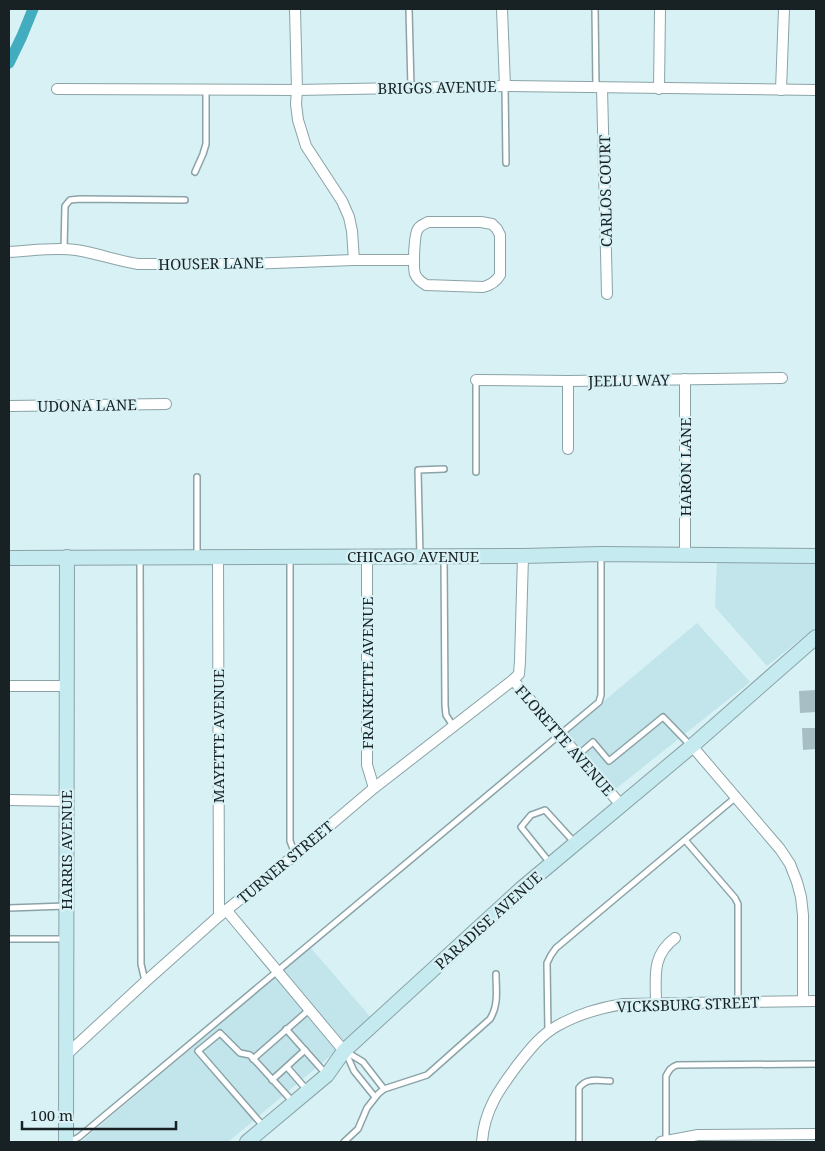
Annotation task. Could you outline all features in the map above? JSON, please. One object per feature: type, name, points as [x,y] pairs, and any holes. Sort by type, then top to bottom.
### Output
[{"type":"street","points":[[295,9],[296,104],[298,120],[306,146],[342,201],[352,231],[354,260]]},
{"type":"street","points":[[502,9],[504,86]]},
{"type":"street","points":[[659,89],[660,9]]},
{"type":"street","points":[[781,90],[784,9]]},
{"type":"street","name":"BRIGGS AVENUE","points":[[57,89],[297,90],[504,86],[816,90]]},
{"type":"street","name":"CARLOS COURT","points":[[599,88],[607,294]]},
{"type":"street","points":[[428,222],[489,222],[497,229],[500,235],[500,275],[490,285],[483,287],[426,285],[415,275],[414,260],[416,234],[420,226],[428,222]]},
{"type":"street","name":"HOUSER LANE","points":[[9,252],[74,250],[138,264],[244,264],[414,260]]},
{"type":"street","name":"JEELU WAY","points":[[476,380],[568,381],[782,378]]},
{"type":"street","name":"HARON LANE","points":[[684,555],[685,379]]},
{"type":"street","points":[[568,381],[568,449]]},
{"type":"street","name":"UDONA LANE","points":[[9,406],[166,404]]},
{"type":"street","name":"CHICAGO AVENUE","points":[[9,558],[601,554],[816,556]]},
{"type":"street","name":"MAYETTE AVENUE","points":[[218,556],[223,914]]},
{"type":"street","name":"FLORETTE AVENUE","points":[[523,556],[519,674],[513,680],[621,805]]},
{"type":"street","name":"HARRIS AVENUE","points":[[67,557],[66,1055],[68,1142]]},
{"type":"street","name":"FRANKETTE AVENUE","points":[[367,557],[368,766],[374,788]]},
{"type":"street","name":"PARADISE AVENUE","points":[[247,1142],[327,1075],[344,1050],[521,889],[692,746],[816,637]]},
{"type":"street","name":"TURNER STREET","points":[[66,1055],[145,982],[223,914],[374,788],[513,680]]},
{"type":"street","points":[[9,686],[67,686]]},
{"type":"street","points":[[692,746],[780,849],[790,864],[798,882],[803,915],[804,1001]]},
{"type":"street","points":[[9,800],[67,801]]},
{"type":"street","points":[[223,914],[278,971],[344,1050]]},
{"type":"street","points":[[656,1003],[657,960],[668,943],[675,938]]},
{"type":"street","name":"VICKSBURG STREET","points":[[482,1142],[486,1117],[501,1087],[540,1038],[572,1018],[589,1011],[623,1004],[816,1001]]},
{"type":"street","points":[[668,1141],[698,1135],[742,1138],[809,1137]]},
{"type":"lane","points":[[409,9],[411,88]]},
{"type":"lane","points":[[595,9],[599,88]]},
{"type":"lane","points":[[504,86],[506,163]]},
{"type":"lane","points":[[195,172],[206,144],[206,90]]},
{"type":"lane","points":[[64,250],[65,206],[70,200],[185,200]]},
{"type":"lane","points":[[476,380],[476,472]]},
{"type":"lane","points":[[420,556],[418,470],[444,469]]},
{"type":"lane","points":[[197,477],[197,556]]},
{"type":"lane","points":[[68,1142],[79,1137],[561,735],[598,702],[601,695],[601,554]]},
{"type":"lane","points":[[290,556],[290,841],[295,855]]},
{"type":"lane","points":[[444,556],[445,705],[446,715],[453,726]]},
{"type":"lane","points":[[140,557],[141,964],[145,982]]},
{"type":"lane","points":[[578,755],[593,742],[609,761],[663,718],[692,746]]},
{"type":"lane","points":[[548,1032],[547,963],[556,948],[736,798]]},
{"type":"lane","points":[[551,864],[521,827],[530,815],[545,810],[575,844]]},
{"type":"lane","points":[[685,840],[735,898],[738,904],[738,1002]]},
{"type":"lane","points":[[9,908],[66,906]]},
{"type":"lane","points":[[9,939],[66,939]]},
{"type":"lane","points":[[344,1142],[358,1129],[367,1108],[384,1089],[427,1075],[490,1019],[496,1003],[496,974]]},
{"type":"lane","points":[[254,1058],[310,1009]]},
{"type":"lane","points":[[286,1029],[327,1075]]},
{"type":"lane","points":[[265,1127],[198,1051],[220,1033],[240,1053],[254,1058],[294,1103]]},
{"type":"lane","points":[[272,1080],[305,1050]]},
{"type":"lane","points":[[344,1050],[363,1062],[384,1089]]},
{"type":"lane","points":[[344,1050],[354,1071],[375,1097]]},
{"type":"lane","points":[[668,1141],[666,1076],[672,1066],[816,1064]]},
{"type":"lane","points":[[288,1067],[308,1091]]},
{"type":"lane","points":[[579,1142],[579,1088],[584,1082],[590,1080],[610,1081]]},
{"type":"shaded area","points":[[717,560],[816,561],[816,627],[767,666],[715,607]]},
{"type":"shaded area","points":[[697,623],[750,682],[608,795],[560,738]]},
{"type":"shaded area","points":[[310,947],[373,1020],[228,1142],[81,1142]]},
{"type":"building","points":[[816,690],[816,712],[800,713],[799,691]]},
{"type":"building","points":[[802,728],[816,728],[816,749],[803,750]]},
{"type":"waterway","points":[[9,63],[33,9]]}]
